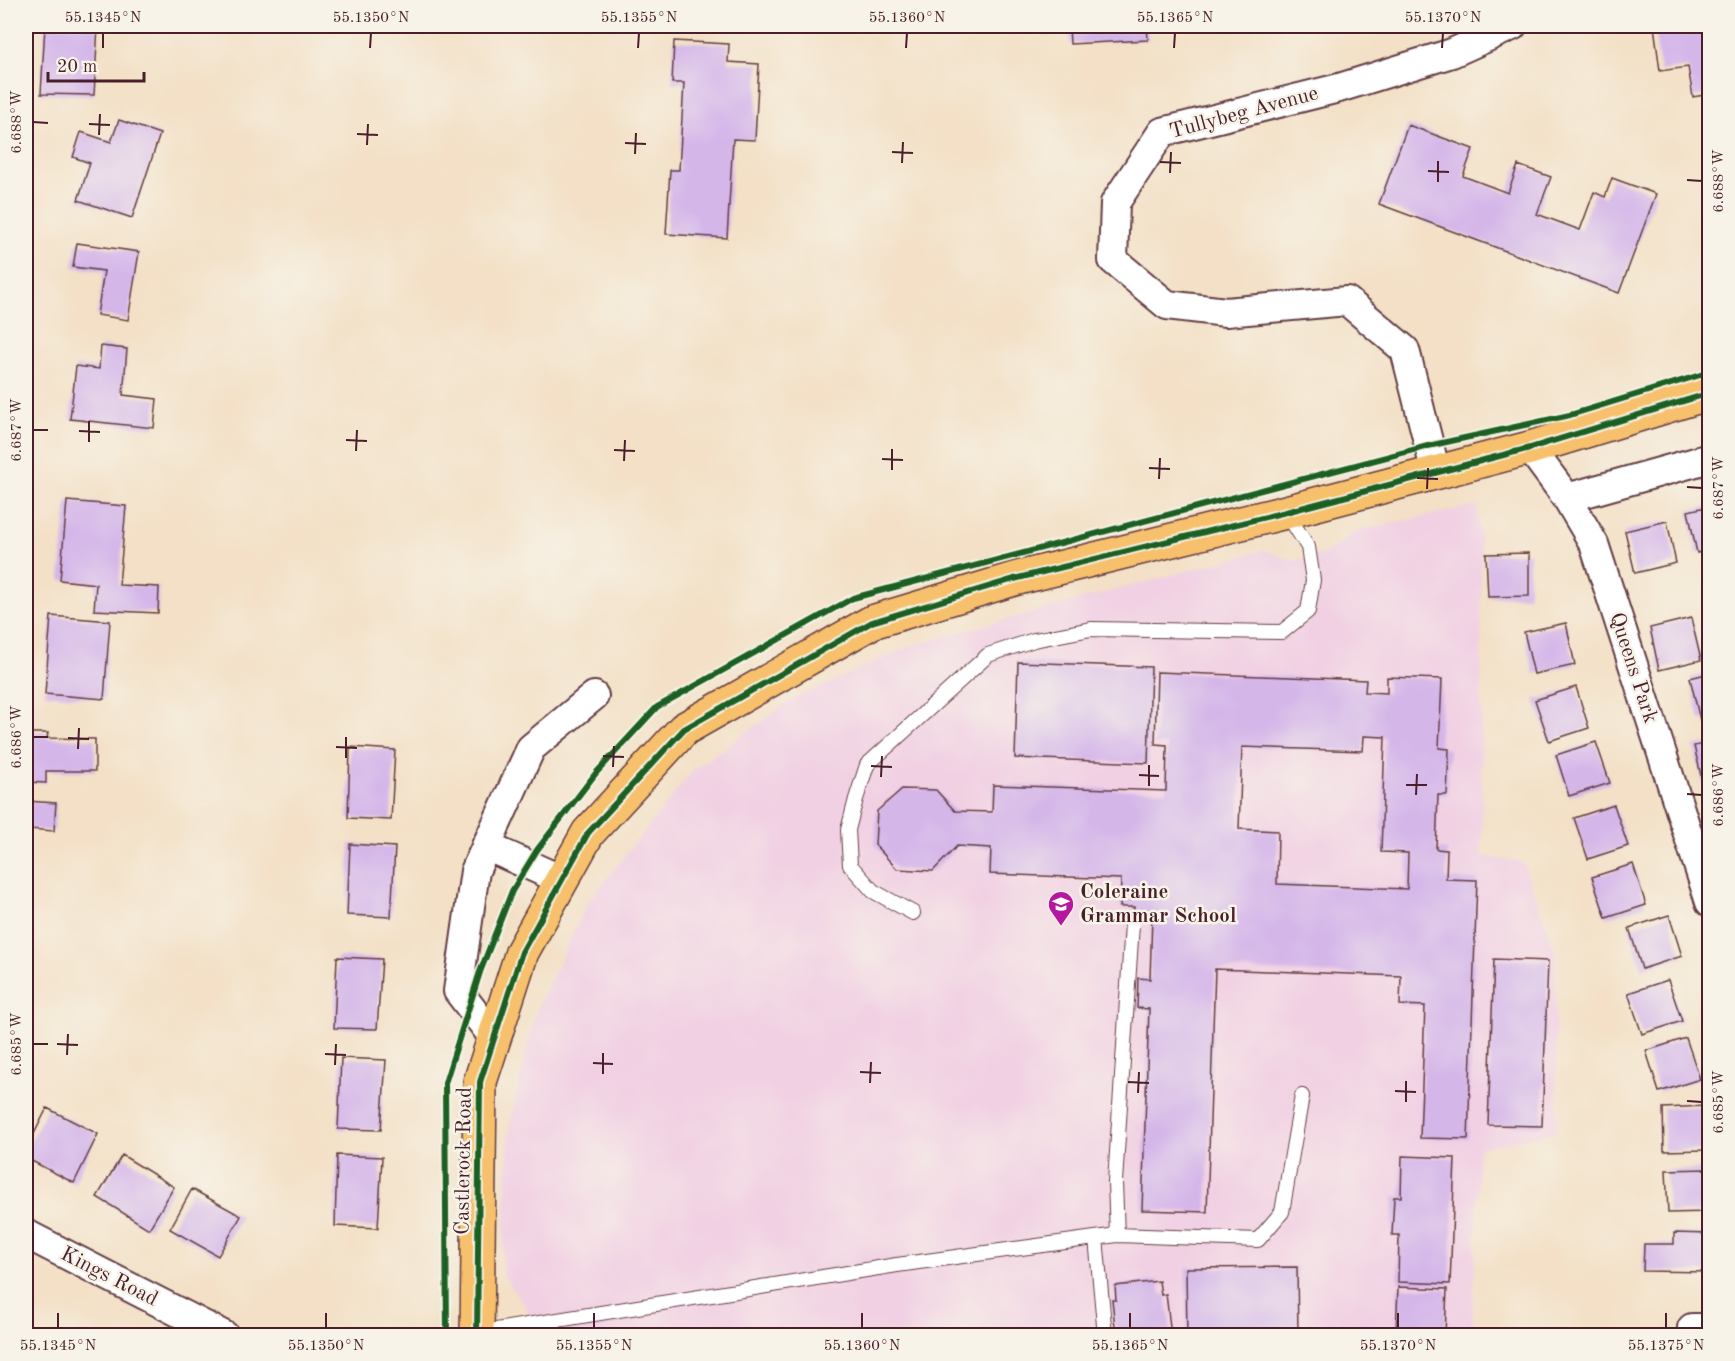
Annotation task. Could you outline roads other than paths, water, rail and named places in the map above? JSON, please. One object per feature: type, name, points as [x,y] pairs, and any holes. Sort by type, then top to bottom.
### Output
[{"type":"main road","name":"Castlerock Road","points":[[477,1334],[480,1082],[522,952],[588,833],[684,729],[872,622],[1014,579],[1286,512],[1530,448],[1710,393]]},
{"type":"street","name":"Tullybeg Avenue","points":[[1436,473],[1405,350],[1356,308],[1347,301],[1226,312],[1167,304],[1113,260],[1115,203],[1162,132],[1339,88],[1452,53],[1512,26]]},
{"type":"street","name":"Queens Park","points":[[1530,448],[1567,498],[1594,544],[1710,902]]},
{"type":"street","points":[[1567,498],[1710,458]]},
{"type":"street","points":[[494,1038],[458,991],[475,871],[531,748],[594,696]]},
{"type":"street","points":[[486,846],[562,880]]},
{"type":"street","name":"Kings Road","points":[[26,1234],[225,1335]]},
{"type":"lane","points":[[913,913],[873,891],[850,866],[848,830],[867,765],[988,655],[1034,640],[1091,628],[1282,632],[1308,611],[1313,580],[1308,547],[1286,512]]},
{"type":"lane","points":[[1117,1235],[1115,1182],[1131,924]]},
{"type":"lane","points":[[477,1334],[885,1267],[1117,1235],[1258,1240],[1282,1212],[1302,1096]]},
{"type":"lane","points":[[1096,1238],[1105,1335]]},
{"type":"place","name":"Coleraine Grammar School","points":[[1061,927]]}]
